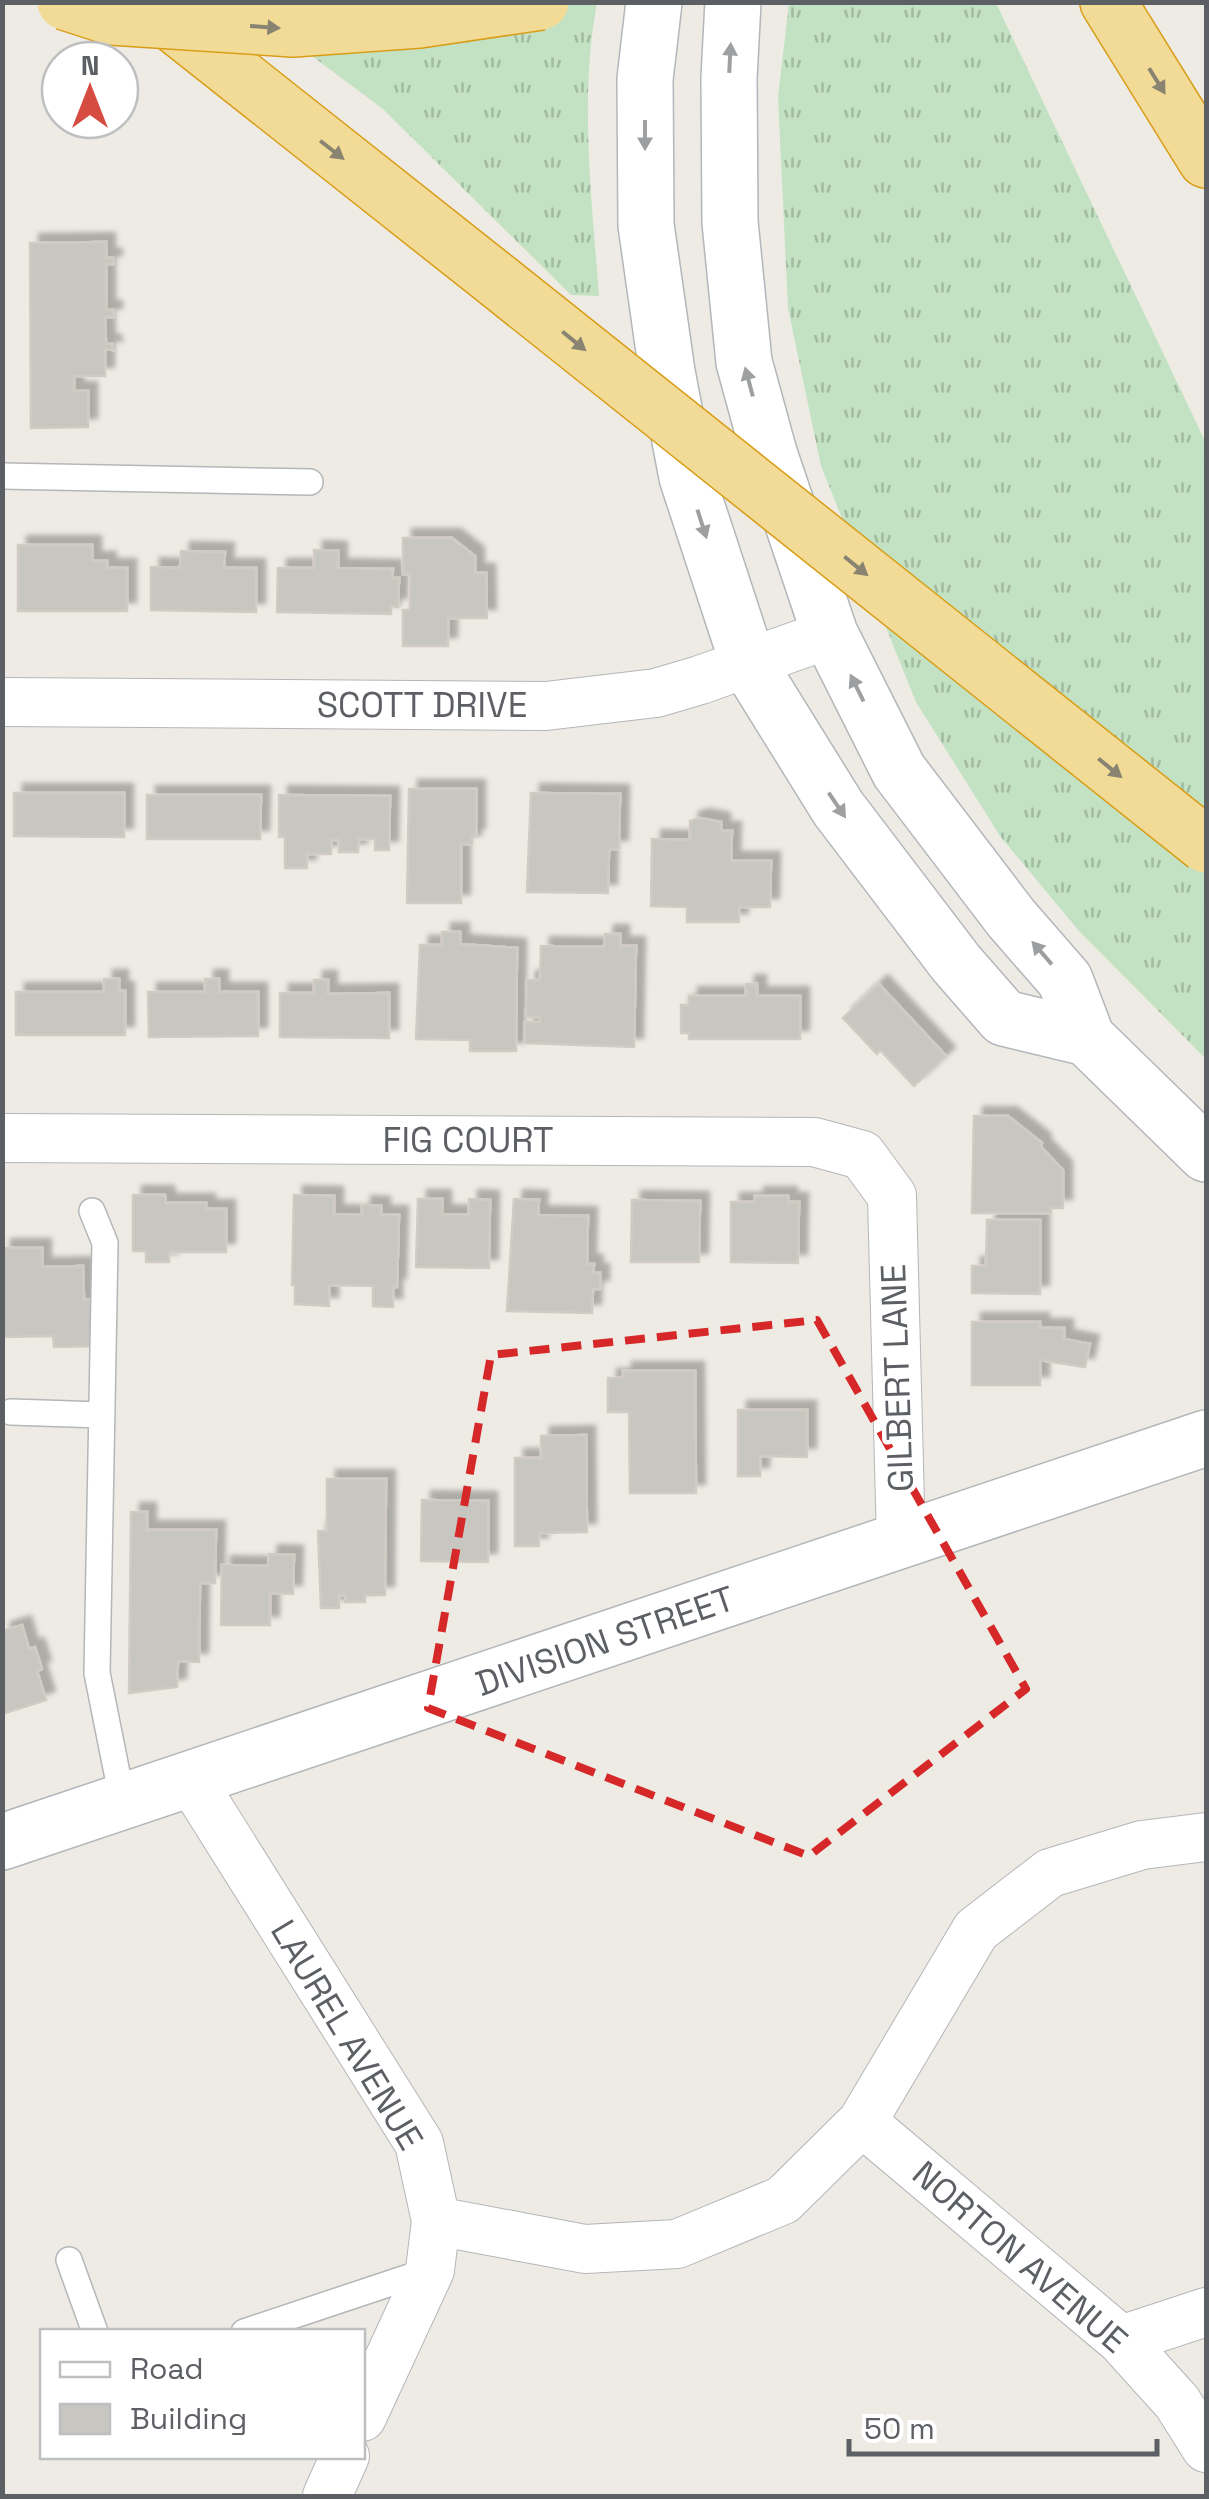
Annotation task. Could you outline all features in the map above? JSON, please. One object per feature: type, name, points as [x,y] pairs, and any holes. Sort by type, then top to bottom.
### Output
[{"type":"highway","points":[[65,2],[111,17],[293,29],[419,20],[541,2]]},
{"type":"highway","points":[[146,2],[1206,845]]},
{"type":"highway","points":[[1108,2],[1206,160]]},
{"type":"main road","points":[[654,2],[645,79],[646,225],[651,262],[686,476],[748,664],[838,808],[956,963],[1004,1018],[1087,1038]]},
{"type":"main road","points":[[733,2],[728,78],[730,222],[744,362],[769,454],[830,634],[899,771],[1011,918],[1066,980],[1087,1038],[1206,1154]]},
{"type":"main road","name":"DIVISION STREET","points":[[2,1842],[1206,1438]]},
{"type":"street","name":"SCOTT DRIVE","points":[[2,702],[546,706],[656,693],[830,634]]},
{"type":"street","name":"FIG COURT","points":[[2,1138],[814,1142],[862,1155],[892,1196],[892,1215]]},
{"type":"street","name":"GILBERT LANE","points":[[892,1215],[901,1542]]},
{"type":"street","name":"LAUREL AVENUE","points":[[190,1780],[419,2143],[436,2221],[430,2270],[365,2411]]},
{"type":"street","points":[[436,2221],[586,2249],[678,2244],[782,2200],[862,2122],[976,1930],[1050,1873],[1142,1845],[1206,1836]]},
{"type":"street","name":"NORTON AVENUE","points":[[862,2122],[1120,2340],[1178,2402],[1206,2448]]},
{"type":"street","points":[[1120,2340],[1206,2312]]},
{"type":"street","points":[[326,2496],[343,2459]]},
{"type":"lane","points":[[2,476],[310,482]]},
{"type":"lane","points":[[92,1211],[106,1243],[97,1674],[123,1802]]},
{"type":"lane","points":[[11,1412],[102,1414]]},
{"type":"lane","points":[[69,2260],[94,2329]]},
{"type":"lane","points":[[253,2329],[430,2270]]},
{"type":"highlighted area","points":[[817,1320],[1026,1689],[809,1856],[428,1708],[491,1355]]},
{"type":"green space","points":[[241,3],[597,3],[588,112],[599,296],[571,295],[383,109]]},
{"type":"green space","points":[[789,3],[996,3],[1206,443],[1206,1059],[1079,931],[1000,836],[916,702],[821,466],[788,308],[778,97]]},
{"type":"building","points":[[106,242],[106,258],[113,258],[113,264],[106,264],[106,310],[113,310],[113,317],[105,317],[106,344],[112,344],[113,350],[105,349],[105,376],[74,376],[74,391],[88,391],[88,427],[31,428],[30,243]]},
{"type":"building","points":[[403,538],[452,538],[475,556],[475,573],[486,573],[487,618],[448,618],[448,646],[403,646],[403,610],[410,610],[410,574],[403,574]]},
{"type":"building","points":[[18,545],[92,545],[92,561],[107,561],[107,568],[127,568],[127,611],[18,611]]},
{"type":"building","points":[[314,550],[338,551],[338,568],[393,569],[392,578],[399,578],[398,607],[391,606],[391,614],[277,612],[278,568],[314,568]]},
{"type":"building","points":[[181,551],[225,552],[224,568],[256,568],[256,612],[151,610],[151,567],[180,568]]},
{"type":"building","points":[[409,789],[476,789],[476,837],[472,837],[472,844],[461,844],[461,903],[407,903]]},
{"type":"building","points":[[14,793],[124,793],[124,837],[14,836]]},
{"type":"building","points":[[531,793],[620,794],[619,849],[609,849],[608,893],[527,892]]},
{"type":"building","points":[[147,795],[261,795],[260,839],[147,839]]},
{"type":"building","points":[[279,795],[390,796],[389,850],[375,850],[375,839],[359,839],[358,852],[339,852],[339,840],[331,840],[331,854],[307,854],[307,868],[285,868],[285,837],[279,837]]},
{"type":"building","points":[[700,818],[721,822],[721,831],[732,831],[731,861],[771,861],[770,907],[739,907],[739,922],[687,922],[687,907],[651,906],[652,839],[690,840],[690,821]]},
{"type":"building","points":[[442,932],[460,932],[460,944],[517,948],[516,1051],[470,1051],[470,1040],[416,1039],[420,945],[442,945]]},
{"type":"building","points":[[605,934],[620,934],[620,946],[636,946],[634,1047],[525,1043],[525,1022],[540,1022],[540,1017],[526,1017],[527,980],[540,980],[541,946],[604,947]]},
{"type":"building","points":[[104,979],[119,979],[119,991],[125,991],[125,1035],[16,1035],[16,992],[104,992]]},
{"type":"building","points":[[205,979],[219,979],[219,992],[258,992],[258,1036],[149,1037],[148,992],[205,992]]},
{"type":"building","points":[[314,980],[328,980],[328,994],[389,993],[389,1038],[280,1037],[280,993],[314,993]]},
{"type":"building","points":[[746,984],[757,984],[757,996],[800,996],[800,1039],[689,1039],[689,1033],[681,1033],[681,1005],[689,1005],[689,996],[746,996]]},
{"type":"building","points":[[879,984],[946,1056],[914,1086],[843,1018]]},
{"type":"building","points":[[974,1116],[1008,1116],[1042,1143],[1041,1147],[1063,1170],[1063,1208],[1051,1208],[1051,1213],[972,1213]]},
{"type":"building","points":[[133,1195],[165,1195],[166,1203],[206,1203],[206,1209],[226,1209],[226,1252],[169,1252],[169,1262],[146,1262],[146,1251],[133,1251]]},
{"type":"building","points":[[294,1195],[334,1196],[334,1214],[362,1215],[362,1205],[381,1206],[381,1215],[399,1215],[393,1307],[373,1306],[373,1286],[329,1285],[329,1306],[295,1304]]},
{"type":"building","points":[[755,1196],[788,1196],[788,1202],[799,1202],[798,1263],[731,1262],[731,1202],[755,1202]]},
{"type":"building","points":[[418,1199],[442,1199],[442,1214],[469,1215],[469,1199],[490,1200],[489,1268],[416,1267]]},
{"type":"building","points":[[514,1199],[539,1200],[538,1215],[588,1216],[587,1264],[594,1264],[593,1273],[600,1273],[600,1289],[593,1289],[592,1313],[507,1311]]},
{"type":"building","points":[[632,1200],[700,1201],[699,1262],[631,1262]]},
{"type":"building","points":[[987,1220],[1040,1220],[1040,1294],[972,1293],[972,1266],[986,1266]]},
{"type":"building","points":[[2,1248],[42,1248],[42,1267],[83,1266],[84,1300],[99,1300],[99,1346],[54,1347],[53,1336],[2,1337]]},
{"type":"building","points":[[972,1322],[1040,1322],[1040,1328],[1064,1328],[1064,1339],[1090,1344],[1085,1367],[1040,1360],[1040,1385],[972,1385]]},
{"type":"building","points":[[623,1371],[695,1371],[696,1493],[630,1493],[629,1412],[608,1412],[608,1378],[623,1378]]},
{"type":"building","points":[[738,1410],[807,1410],[807,1457],[760,1456],[760,1476],[738,1476]]},
{"type":"building","points":[[586,1435],[587,1532],[539,1533],[539,1546],[515,1546],[515,1458],[541,1458],[541,1436]]},
{"type":"building","points":[[327,1479],[386,1479],[385,1595],[365,1595],[365,1602],[345,1602],[346,1595],[339,1595],[339,1608],[321,1608],[318,1531],[327,1531]]},
{"type":"building","points":[[422,1500],[488,1501],[488,1562],[421,1561]]},
{"type":"building","points":[[131,1512],[147,1512],[147,1530],[216,1530],[215,1583],[200,1583],[199,1662],[178,1661],[177,1687],[129,1693]]},
{"type":"building","points":[[269,1554],[294,1555],[293,1594],[270,1593],[270,1625],[221,1625],[222,1565],[268,1566]]},
{"type":"building","points":[[22,1625],[29,1649],[35,1647],[46,1700],[2,1714],[2,1631]]}]
